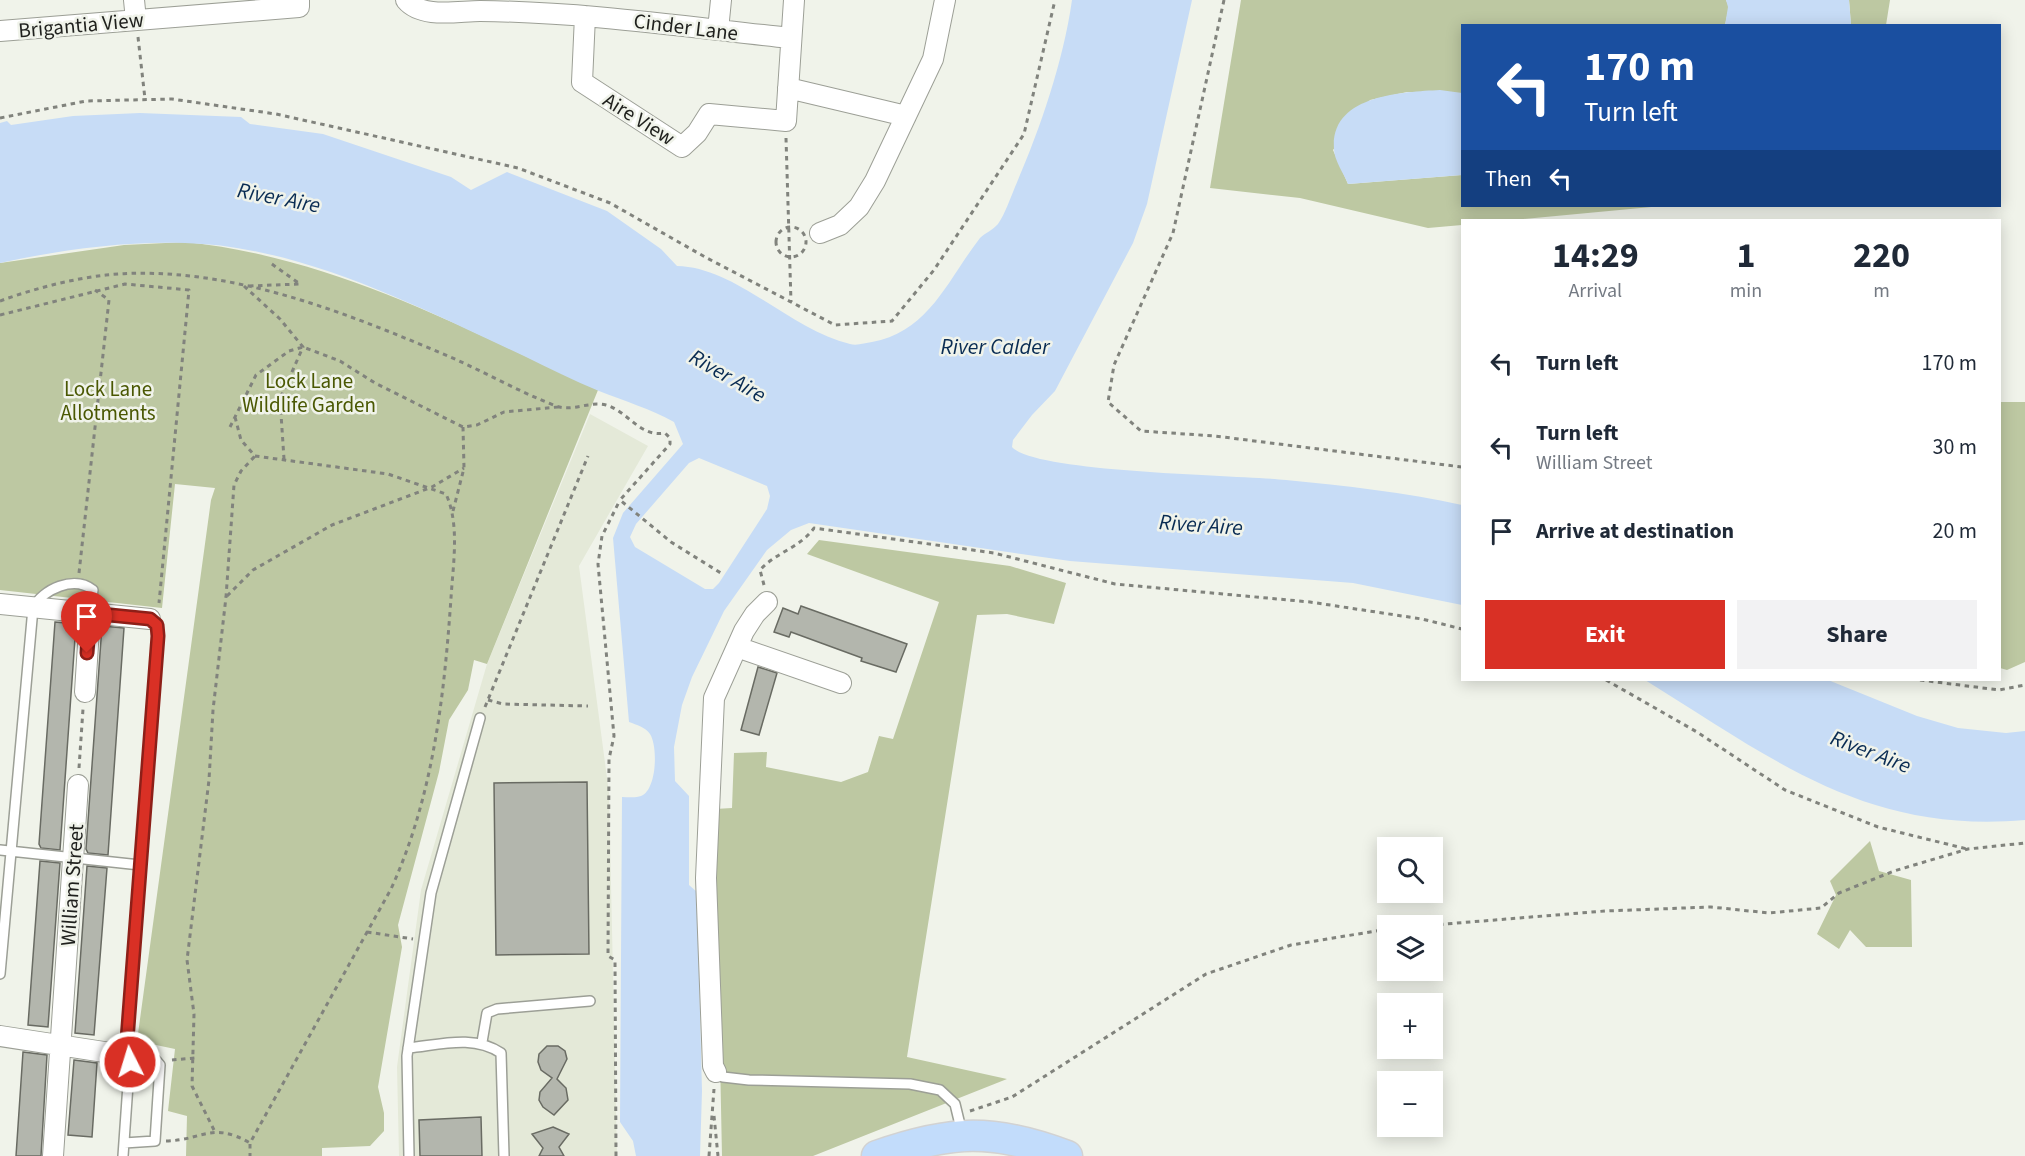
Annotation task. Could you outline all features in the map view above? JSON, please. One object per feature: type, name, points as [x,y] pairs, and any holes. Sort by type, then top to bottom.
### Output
[{"type":"main road","points":[[877,1156],[924,1141],[961,1125],[1067,1156]]},
{"type":"street","points":[[134,0],[136,20]]},
{"type":"street","name":"Brigantia View","points":[[0,31],[299,7],[299,0]]},
{"type":"street","name":"Cinder Lane","points":[[406,0],[424,11],[560,7],[585,16],[790,39]]},
{"type":"street","points":[[718,30],[721,0]]},
{"type":"street","points":[[786,122],[794,0]]},
{"type":"street","points":[[820,233],[840,225],[859,207],[875,182],[933,59],[945,0]]},
{"type":"street","name":"Aire View","points":[[585,16],[582,82],[682,147],[697,133],[709,114],[786,122]]},
{"type":"street","points":[[788,88],[906,116]]},
{"type":"street","points":[[716,1072],[713,1066],[706,878],[714,698],[754,614],[767,602]]},
{"type":"street","points":[[0,604],[154,622]]},
{"type":"street","points":[[85,692],[90,613]]},
{"type":"street","points":[[737,647],[841,683]]},
{"type":"street","name":"William Street","points":[[53,1156],[78,785]]},
{"type":"street","points":[[0,1036],[130,1056]]},
{"type":"lane","points":[[0,974],[33,608],[39,597],[47,590],[69,585],[93,590],[90,613]]},
{"type":"lane","points":[[123,1156],[130,1056],[127,1040],[158,636],[154,622]]},
{"type":"lane","points":[[409,1156],[408,1048],[431,893],[480,718]]},
{"type":"lane","points":[[0,850],[140,865]]},
{"type":"lane","points":[[482,1042],[487,1013],[497,1009],[590,1001]]},
{"type":"lane","points":[[408,1048],[482,1042],[501,1053],[504,1156]]},
{"type":"lane","points":[[124,1143],[155,1141],[160,1065],[158,1061],[130,1056]]},
{"type":"lane","points":[[716,1072],[723,1077],[749,1080],[910,1084],[940,1090],[955,1104],[961,1125]]},
{"type":"path","points":[[1224,0],[1173,233],[1114,365],[1108,402],[1141,430],[1215,436],[1461,467]]},
{"type":"path","points":[[136,20],[145,99]]},
{"type":"path","points":[[0,117],[86,101],[172,99],[276,114],[518,168],[583,193]]},
{"type":"path","points":[[786,122],[791,302]]},
{"type":"path","points":[[790,227],[800,230],[806,242],[800,255],[791,257],[781,254],[776,240],[781,231],[790,227]]},
{"type":"path","points":[[243,286],[300,285],[268,262]]},
{"type":"path","points":[[0,301],[39,289],[107,275],[162,274],[243,286],[306,303],[398,335],[560,407]]},
{"type":"path","points":[[0,315],[125,284],[189,290],[154,622]]},
{"type":"path","points":[[243,286],[280,320],[303,348],[340,361],[375,383],[463,427],[477,425],[504,412],[592,403],[608,405],[649,434],[665,433],[670,438],[670,444],[620,500],[602,536],[598,564],[614,736],[609,759],[609,956],[615,960],[616,1156]]},
{"type":"path","points":[[77,586],[109,300],[96,290]]},
{"type":"path","points":[[230,427],[256,375],[289,351],[303,348]]},
{"type":"path","points":[[284,459],[279,399],[303,348]]},
{"type":"path","points":[[235,417],[241,440],[255,456],[388,474],[446,494],[453,511]]},
{"type":"path","points":[[250,1156],[250,1143],[367,932],[406,856],[429,781],[446,675],[453,567],[453,511],[464,468],[463,427]]},
{"type":"path","points":[[214,1130],[192,1086],[195,1058],[194,1014],[187,960],[209,780],[213,710],[234,485],[241,471],[255,456]]},
{"type":"path","points":[[480,718],[588,456]]},
{"type":"path","points":[[225,597],[253,570],[332,525],[432,488],[464,468]]},
{"type":"path","points":[[620,500],[643,522],[724,575]]},
{"type":"path","points":[[767,602],[760,570],[770,559],[809,536],[814,528],[994,553],[1115,584],[1310,602],[1422,619],[1461,629]]},
{"type":"path","points":[[1608,681],[1697,732],[1785,790],[1878,827],[1968,849]]},
{"type":"path","points":[[1928,681],[1998,690],[2025,684]]},
{"type":"path","points":[[78,785],[85,692]]},
{"type":"path","points":[[488,700],[503,704],[588,706]]},
{"type":"path","points":[[1443,924],[1605,911],[1711,908],[1769,913],[1821,908],[1839,893],[1894,871],[1968,849],[2025,843]]},
{"type":"path","points":[[961,1125],[1012,1097],[1206,974],[1291,945],[1377,931]]},
{"type":"path","points":[[367,932],[424,940]]},
{"type":"path","points":[[158,1061],[195,1058]]},
{"type":"path","points":[[709,1156],[716,1072]]},
{"type":"path","points":[[713,1108],[718,1156]]},
{"type":"path","points":[[155,1141],[175,1140],[214,1130],[234,1134],[250,1143]]},
{"type":"shaded area","points":[[590,414],[648,446],[579,566],[609,793],[617,1156],[399,1156],[397,1067],[421,890],[487,664]]},
{"type":"green space","points":[[1241,0],[1726,0],[1729,7],[1725,24],[1461,24],[1461,93],[1407,92],[1370,100],[1333,150],[1348,184],[1461,175],[1461,207],[1651,207],[1523,219],[1461,219],[1461,225],[1428,228],[1300,198],[1210,188]]},
{"type":"green space","points":[[1849,0],[1890,0],[1886,24],[1851,24]]},
{"type":"green space","points":[[186,242],[241,250],[295,263],[347,280],[448,320],[598,390],[487,664],[474,660],[468,690],[449,720],[439,772],[398,925],[402,947],[378,1087],[384,1113],[384,1131],[370,1146],[322,1148],[322,1156],[186,1156],[187,1116],[168,1111],[175,1049],[137,1041],[211,500],[215,488],[175,484],[162,608],[0,590],[0,263],[124,245]]},
{"type":"green space","points":[[2001,402],[2025,402],[2025,662],[2007,670],[2001,668]]},
{"type":"green space","points":[[819,540],[1010,566],[1066,583],[1054,624],[1007,614],[977,615],[907,1057],[1007,1079],[813,1156],[722,1156],[715,809],[732,808],[734,753],[767,752],[766,767],[841,782],[868,772],[879,736],[893,739],[939,602],[807,554]]},
{"type":"green space","points":[[1870,841],[1879,871],[1911,880],[1912,947],[1866,947],[1850,930],[1839,949],[1817,934],[1836,895],[1830,881]]},
{"type":"water","points":[[1072,0],[1192,0],[1147,204],[1133,243],[1055,391],[1032,415],[1013,440],[1012,447],[1028,456],[1097,468],[1308,482],[1397,493],[1461,505],[1461,605],[1353,583],[1070,561],[809,523],[791,530],[767,550],[724,611],[692,677],[682,705],[674,747],[675,781],[689,796],[689,885],[697,892],[702,1091],[700,1156],[636,1156],[633,1141],[620,1122],[622,797],[639,797],[646,792],[653,777],[655,757],[650,734],[629,722],[613,538],[623,513],[683,444],[674,422],[580,383],[402,300],[317,267],[273,255],[229,247],[185,243],[139,243],[92,247],[0,263],[0,123],[7,121],[11,125],[73,116],[140,113],[241,117],[250,124],[323,134],[451,177],[471,190],[507,172],[607,211],[661,249],[677,266],[699,269],[721,277],[828,337],[858,345],[892,336],[923,316],[980,238],[998,224],[1042,119],[1063,48]],"holes":[[[699,458],[767,486],[770,496],[767,509],[713,589],[705,589],[635,547],[630,537],[636,524],[689,463]]]},
{"type":"water","points":[[1726,0],[1849,0],[1851,24],[1725,24],[1728,7]]},
{"type":"water","points":[[1440,90],[1461,93],[1461,175],[1348,184],[1334,153],[1336,131],[1344,117],[1356,107],[1371,100],[1407,92]]},
{"type":"water","name":"River Aire","points":[[1647,681],[1830,681],[1917,716],[1958,728],[2006,733],[2025,731],[2025,820],[1968,821],[1916,815],[1868,803],[1823,785],[1779,763]]},
{"type":"building","points":[[801,606],[907,644],[896,672],[861,661],[862,658],[791,632],[789,637],[774,632],[783,608],[798,614]]},
{"type":"building","points":[[55,622],[76,624],[60,850],[41,848],[39,844]]},
{"type":"building","points":[[102,626],[124,628],[108,855],[88,853],[86,849]]},
{"type":"building","points":[[758,667],[777,673],[759,735],[741,730]]},
{"type":"building","points":[[587,782],[589,954],[496,955],[494,783]]},
{"type":"building","points":[[40,861],[60,863],[48,1027],[28,1025]]},
{"type":"building","points":[[87,866],[107,868],[94,1035],[75,1033]]},
{"type":"building","points":[[547,1046],[558,1046],[565,1051],[567,1059],[557,1079],[566,1088],[568,1100],[554,1115],[543,1107],[539,1100],[540,1092],[552,1078],[541,1070],[538,1062],[539,1054]]},
{"type":"building","points":[[23,1052],[47,1055],[41,1156],[16,1156]]},
{"type":"building","points":[[74,1060],[97,1063],[92,1137],[68,1135]]},
{"type":"building","points":[[481,1117],[482,1156],[420,1156],[419,1120]]},
{"type":"building","points":[[553,1127],[569,1134],[559,1147],[564,1156],[539,1156],[543,1148],[532,1134]]},
{"type":"route","points":[[87,653],[90,613],[150,619],[157,625],[127,1040],[130,1062]]},
{"type":"water label","name":"River Calder","points":[[995,346]]},
{"type":"park label","name":"Lock Lane Wildlife Garden","points":[[309,393]]},
{"type":"park label","name":"Lock Lane Allotments","points":[[108,401]]}]
